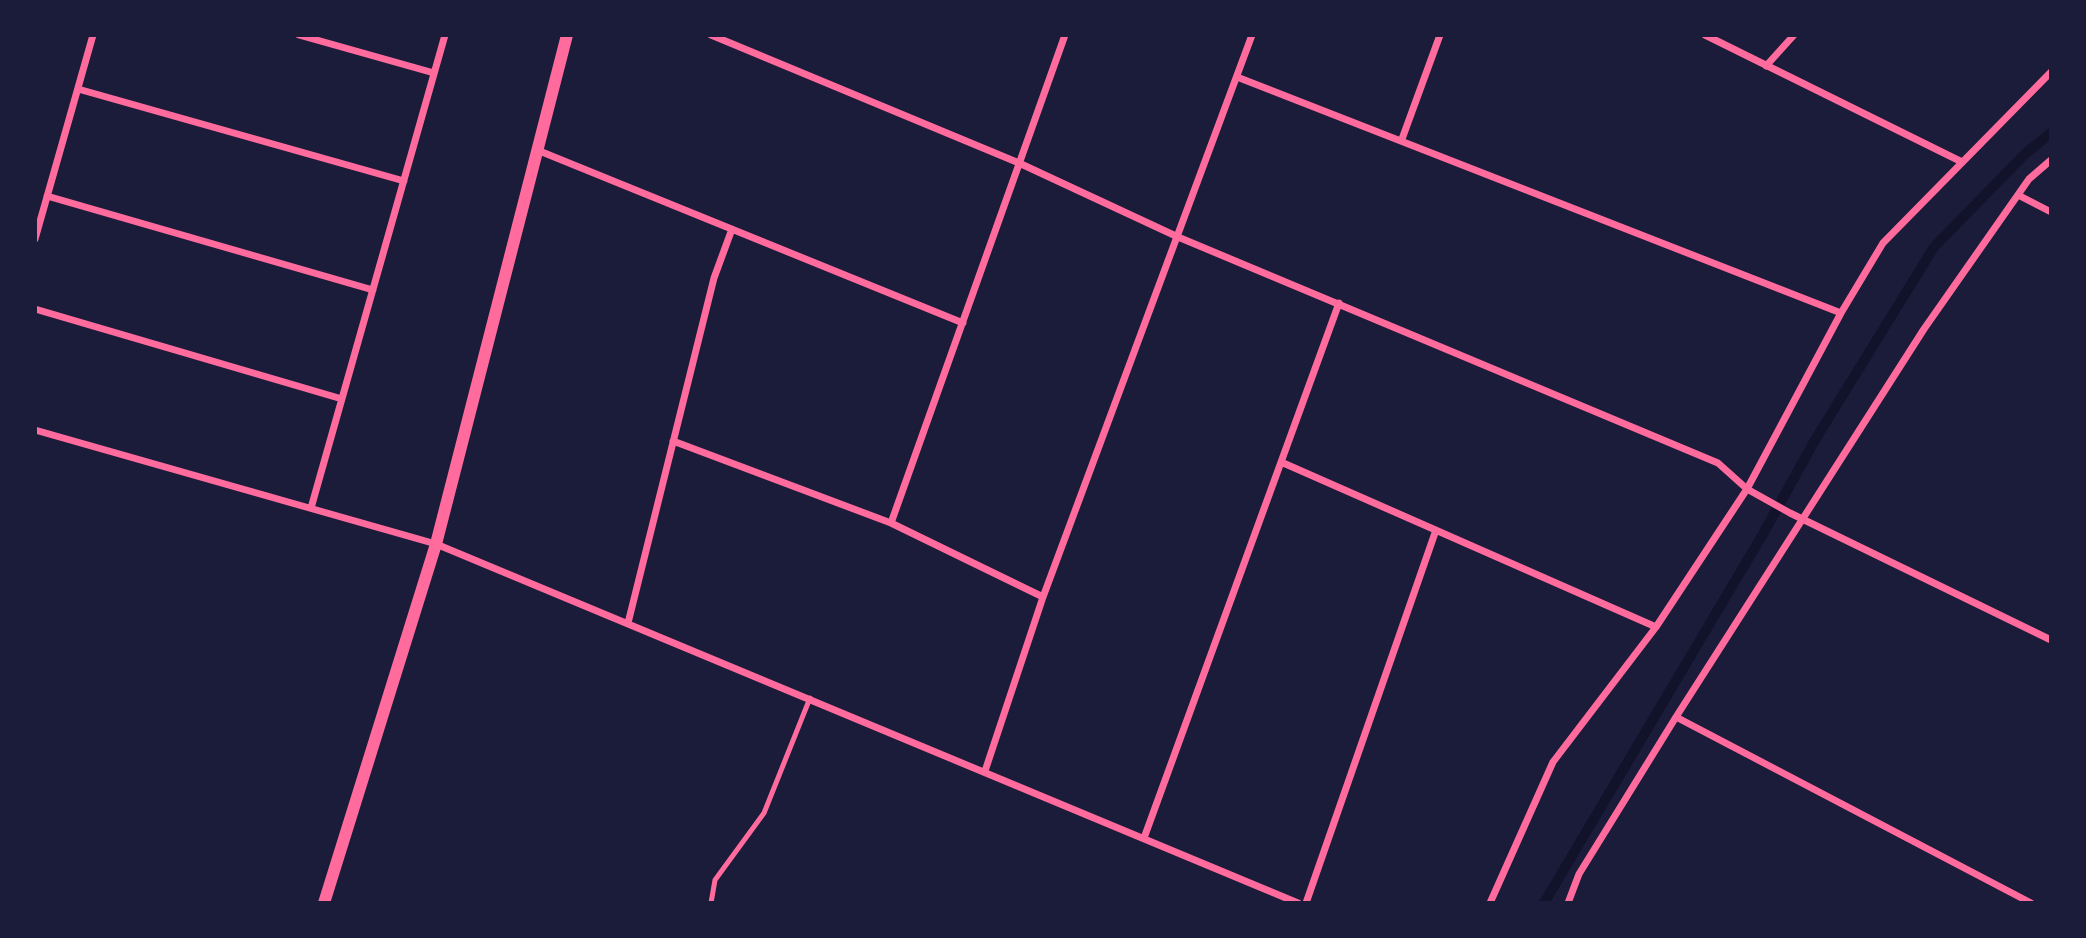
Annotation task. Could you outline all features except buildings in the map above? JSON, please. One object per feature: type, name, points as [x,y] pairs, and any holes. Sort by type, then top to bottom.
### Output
[{"type":"street","points":[[35,239],[93,35]]},
{"type":"street","points":[[299,35],[434,73]]},
{"type":"street","points":[[311,508],[445,35]]},
{"type":"street","points":[[324,903],[436,544],[567,35]]},
{"type":"street","points":[[712,35],[1019,163],[1178,237],[1718,463],[1747,489],[1790,513],[2051,640]]},
{"type":"street","points":[[891,523],[1065,35]]},
{"type":"street","points":[[985,771],[1043,597],[1252,35]]},
{"type":"street","points":[[1402,139],[1440,35]]},
{"type":"street","points":[[1705,35],[1962,162]]},
{"type":"street","points":[[1766,66],[1794,35]]},
{"type":"street","points":[[1490,903],[1553,762],[1656,627],[1747,489],[1841,313],[1883,243],[2051,72]]},
{"type":"street","points":[[1237,77],[1402,139],[1841,313]]},
{"type":"street","points":[[78,89],[404,181]]},
{"type":"street","points":[[537,150],[962,323]]},
{"type":"street","points":[[1568,903],[1579,874],[1676,717],[1924,329],[2029,179],[2051,160]]},
{"type":"street","points":[[2018,195],[2051,212]]},
{"type":"street","points":[[47,196],[373,290]]},
{"type":"street","points":[[628,623],[714,278],[732,229]]},
{"type":"street","points":[[1144,838],[1339,303]]},
{"type":"street","points":[[35,309],[342,399]]},
{"type":"street","points":[[35,430],[436,544],[1298,903]]},
{"type":"street","points":[[674,441],[891,523],[1043,597]]},
{"type":"street","points":[[1281,462],[1656,627]]},
{"type":"street","points":[[1306,903],[1436,530]]},
{"type":"street","points":[[1676,717],[2031,903]]},
{"type":"lane","points":[[711,903],[715,880],[764,813],[810,698]]},
{"type":"waterway","points":[[1544,903],[1763,534],[1815,440],[1934,247],[2026,153],[2051,133]]}]
